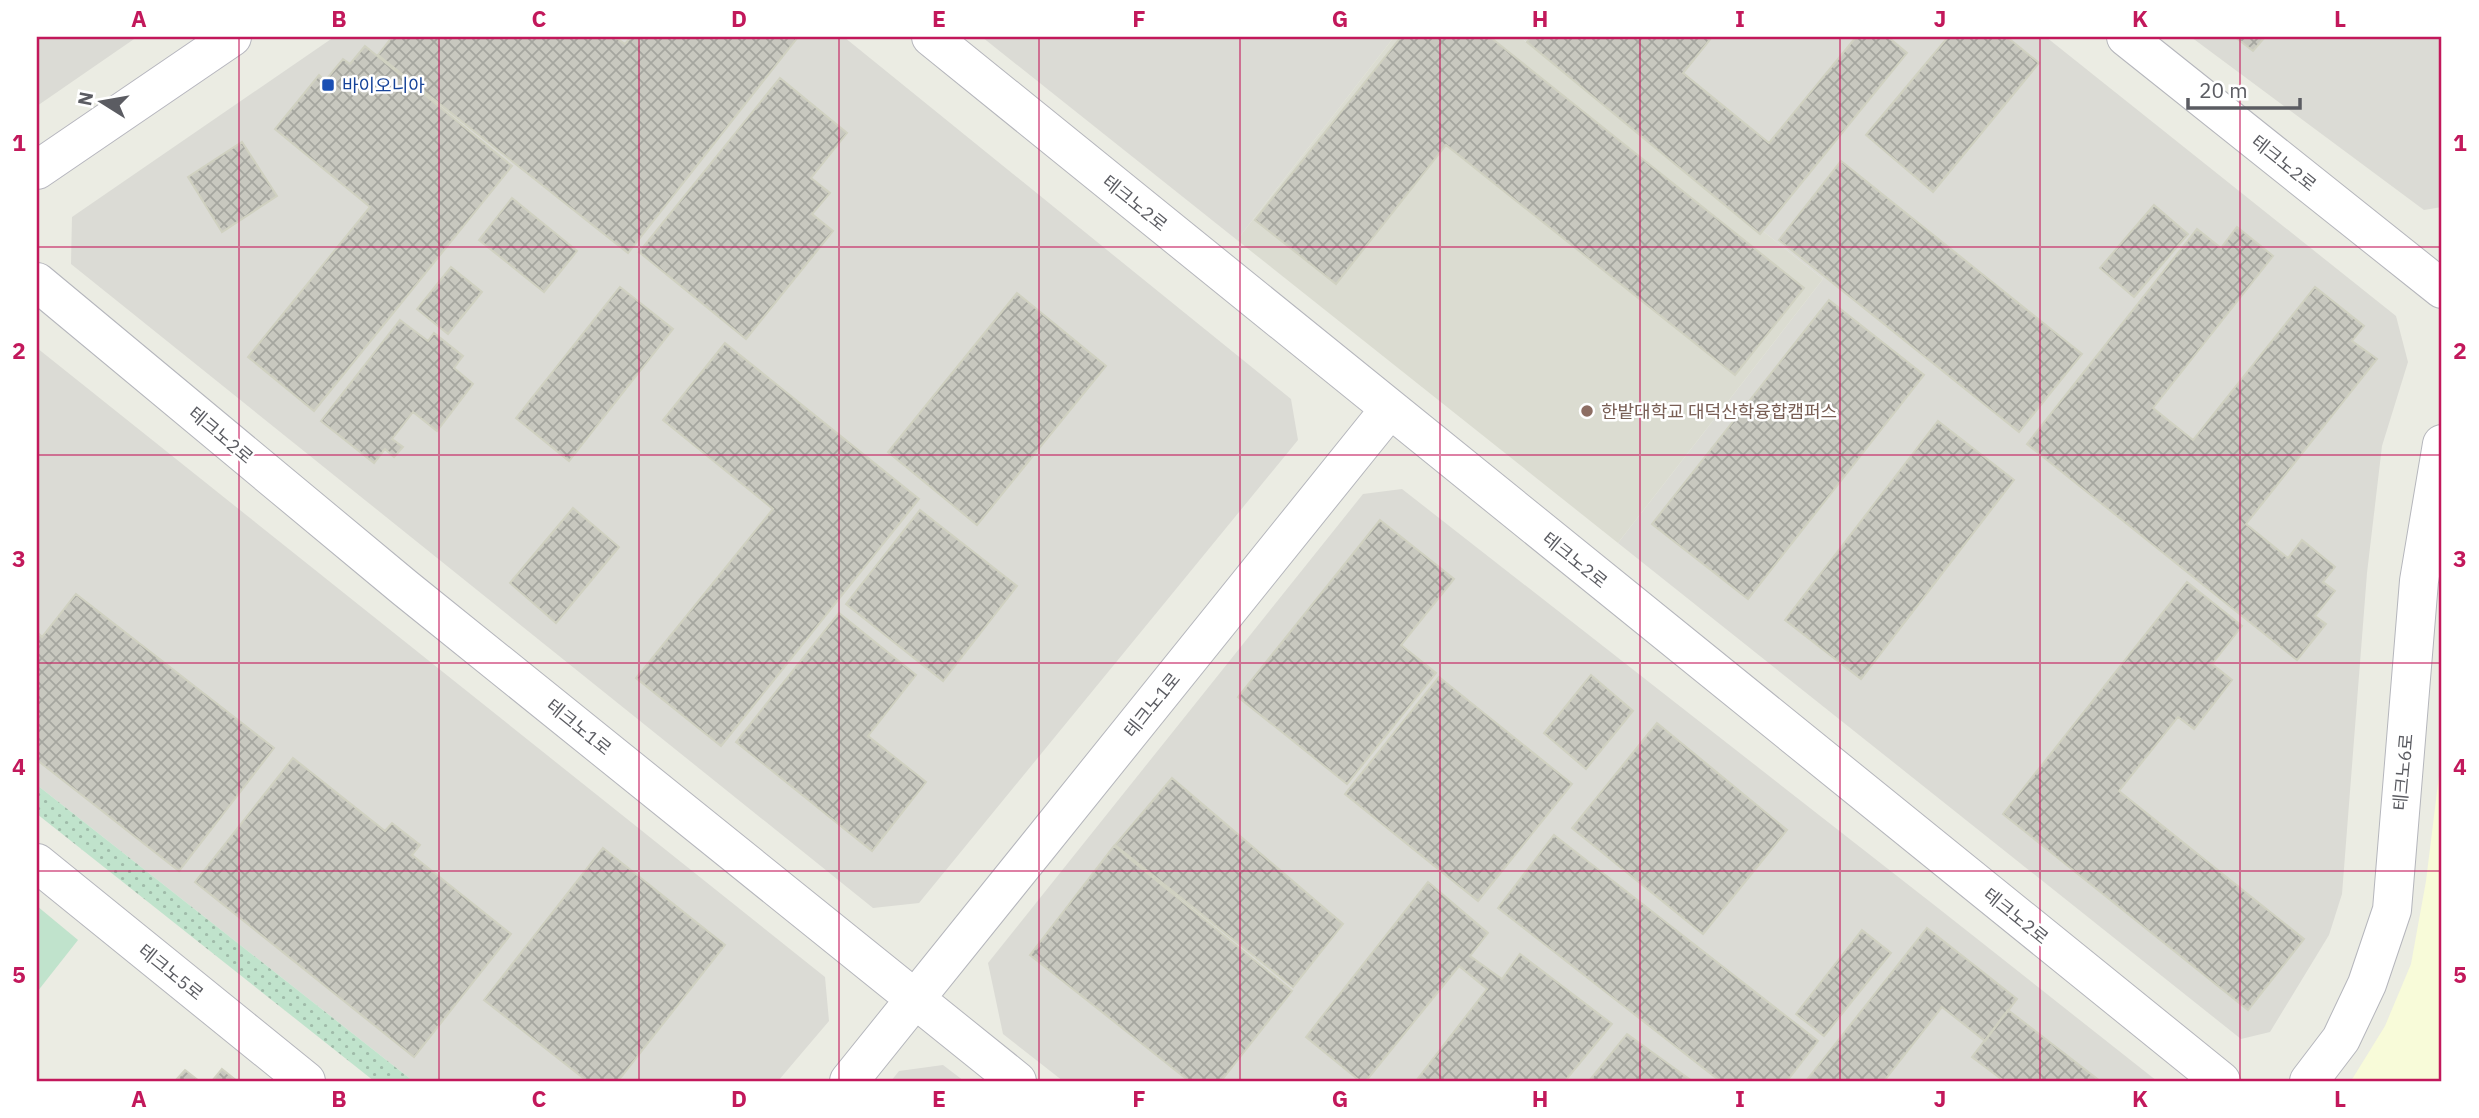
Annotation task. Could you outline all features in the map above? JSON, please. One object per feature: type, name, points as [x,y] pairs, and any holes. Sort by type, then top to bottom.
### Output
[{"type":"street","points":[[37,170],[232,37]]},
{"type":"street","name":"테크노2로","points":[[930,37],[2221,1081]]},
{"type":"street","name":"테크노2로","points":[[2126,37],[2442,289]]},
{"type":"street","name":"테크노2로","points":[[37,282],[405,588]]},
{"type":"street","name":"테크노1로","points":[[849,1081],[1389,410]]},
{"type":"street","name":"테크노6로","points":[[2309,1081],[2341,1039],[2367,984],[2392,910],[2419,581],[2442,444]]},
{"type":"street","name":"테크노1로","points":[[405,588],[1017,1081]]},
{"type":"street","name":"테크노5로","points":[[37,863],[306,1081]]},
{"type":"shaded area","points":[[37,37],[137,37],[37,106]]},
{"type":"shaded area","points":[[334,37],[844,37],[1291,399],[1298,440],[919,903],[873,908],[71,264],[72,217]]},
{"type":"shaded area","points":[[982,37],[1394,37],[1237,240]]},
{"type":"shaded area","name":"한밭대학교 대덕산학융합캠퍼스","points":[[1394,37],[1520,37],[1823,279],[1618,543],[1237,240]]},
{"type":"shaded area","points":[[1520,37],[2046,37],[2396,316],[2408,362],[2382,446],[2367,573],[2342,894],[2329,935],[2270,1032],[2241,1039],[1618,543],[1823,279]]},
{"type":"shaded area","points":[[2191,37],[2442,37],[2442,207],[2424,210]]},
{"type":"shaded area","points":[[37,348],[825,977],[829,1021],[778,1081],[413,1081],[37,785]]},
{"type":"shaded area","points":[[1402,489],[2157,1081],[1063,1081],[1003,1034],[988,963],[1363,494]]},
{"type":"shaded area","points":[[2442,751],[2442,1081],[2351,1081],[2385,1026],[2411,964],[2426,881]]},
{"type":"shaded area","points":[[37,785],[413,1081],[374,1081],[37,814]]},
{"type":"shaded area","points":[[37,906],[78,940],[37,992]]},
{"type":"shaded area","points":[[943,1065],[964,1081],[891,1081],[899,1071]]},
{"type":"building","points":[[392,37],[615,37],[625,44],[631,37],[798,37],[628,253],[378,55]]},
{"type":"building","points":[[1401,37],[1490,37],[1804,288],[1735,375],[1446,145],[1336,284],[1255,220]]},
{"type":"building","points":[[1531,37],[1712,37],[1683,73],[1769,143],[1856,37],[1888,37],[1907,53],[1760,234],[1527,42]]},
{"type":"building","points":[[1948,37],[2007,37],[2039,63],[1933,192],[1866,135]]},
{"type":"building","points":[[2235,37],[2265,37],[2253,51]]},
{"type":"building","points":[[365,46],[512,166],[314,411],[248,357],[370,207],[275,129],[319,75],[325,81],[343,59],[350,64]]},
{"type":"building","points":[[780,78],[847,133],[811,178],[830,193],[812,214],[833,231],[746,339],[639,252]]},
{"type":"building","points":[[242,142],[277,196],[222,232],[188,177]]},
{"type":"building","points":[[1841,161],[2082,354],[2019,432],[1779,240]]},
{"type":"building","points":[[512,198],[577,251],[544,292],[479,240]]},
{"type":"building","points":[[2154,205],[2188,234],[2134,297],[2100,268]]},
{"type":"building","points":[[2237,227],[2273,256],[2153,408],[2193,440],[2315,287],[2364,326],[2352,341],[2377,359],[2246,524],[2288,558],[2302,540],[2335,567],[2323,582],[2335,591],[2315,616],[2326,624],[2297,660],[2027,444],[2197,229],[2221,248]]},
{"type":"building","points":[[451,267],[482,292],[448,334],[417,309]]},
{"type":"building","points":[[620,287],[673,329],[569,461],[516,418]]},
{"type":"building","points":[[1017,293],[1106,366],[977,525],[888,452]]},
{"type":"building","points":[[1829,300],[1924,375],[1748,599],[1652,524]]},
{"type":"building","points":[[400,320],[428,341],[434,333],[463,356],[454,368],[473,384],[437,431],[413,412],[392,439],[403,447],[394,457],[385,449],[374,463],[321,421]]},
{"type":"building","points":[[725,343],[919,499],[721,746],[636,678],[773,509],[663,420]]},
{"type":"building","points":[[1938,421],[2014,480],[1861,679],[1785,620]]},
{"type":"building","points":[[573,508],[619,547],[556,623],[510,583]]},
{"type":"building","points":[[920,510],[1017,586],[943,681],[846,604]]},
{"type":"building","points":[[1380,520],[1454,579],[1401,645],[1436,673],[1347,784],[1238,697]]},
{"type":"building","points":[[2187,582],[2242,626],[2212,664],[2232,680],[2194,729],[2178,717],[2119,791],[2304,939],[2248,1010],[2003,814]]},
{"type":"building","points":[[76,594],[274,748],[179,871],[37,760],[37,632],[42,637]]},
{"type":"building","points":[[839,613],[916,675],[868,736],[926,782],[872,851],[736,742]]},
{"type":"building","points":[[1591,675],[1633,711],[1586,769],[1544,733]]},
{"type":"building","points":[[1439,677],[1572,784],[1478,901],[1345,794]]},
{"type":"building","points":[[1657,723],[1787,830],[1703,934],[1572,828]]},
{"type":"building","points":[[293,758],[385,831],[392,823],[420,845],[412,855],[511,934],[414,1057],[195,882]]},
{"type":"building","points":[[1172,778],[1343,924],[1293,987],[1115,845]]},
{"type":"building","points":[[1554,835],[1818,1041],[1787,1081],[1720,1081],[1498,908]]},
{"type":"building","points":[[1114,846],[1292,991],[1221,1081],[1189,1081],[1030,955]]},
{"type":"building","points":[[603,848],[725,945],[618,1081],[587,1081],[484,1000]]},
{"type":"building","points":[[1428,882],[1488,933],[1470,956],[1502,979],[1520,954],[1612,1024],[1565,1081],[1416,1081],[1487,989],[1459,966],[1366,1081],[1360,1081],[1306,1037]]},
{"type":"building","points":[[1927,928],[2017,999],[1985,1041],[1942,1007],[1884,1081],[1806,1081]]},
{"type":"building","points":[[1862,930],[1891,953],[1824,1036],[1796,1014]]},
{"type":"building","points":[[2008,1010],[2100,1081],[2004,1081],[1972,1057]]},
{"type":"building","points":[[1627,1034],[1692,1081],[1589,1081]]},
{"type":"building","points":[[222,1069],[237,1081],[212,1081]]},
{"type":"building","points":[[185,1070],[199,1081],[175,1081]]},
{"type":"place","name":"바이오니아","points":[[328,85]]},
{"type":"place","name":"한밭대학교 대덕산학융합캠퍼스","points":[[1587,411]]}]
